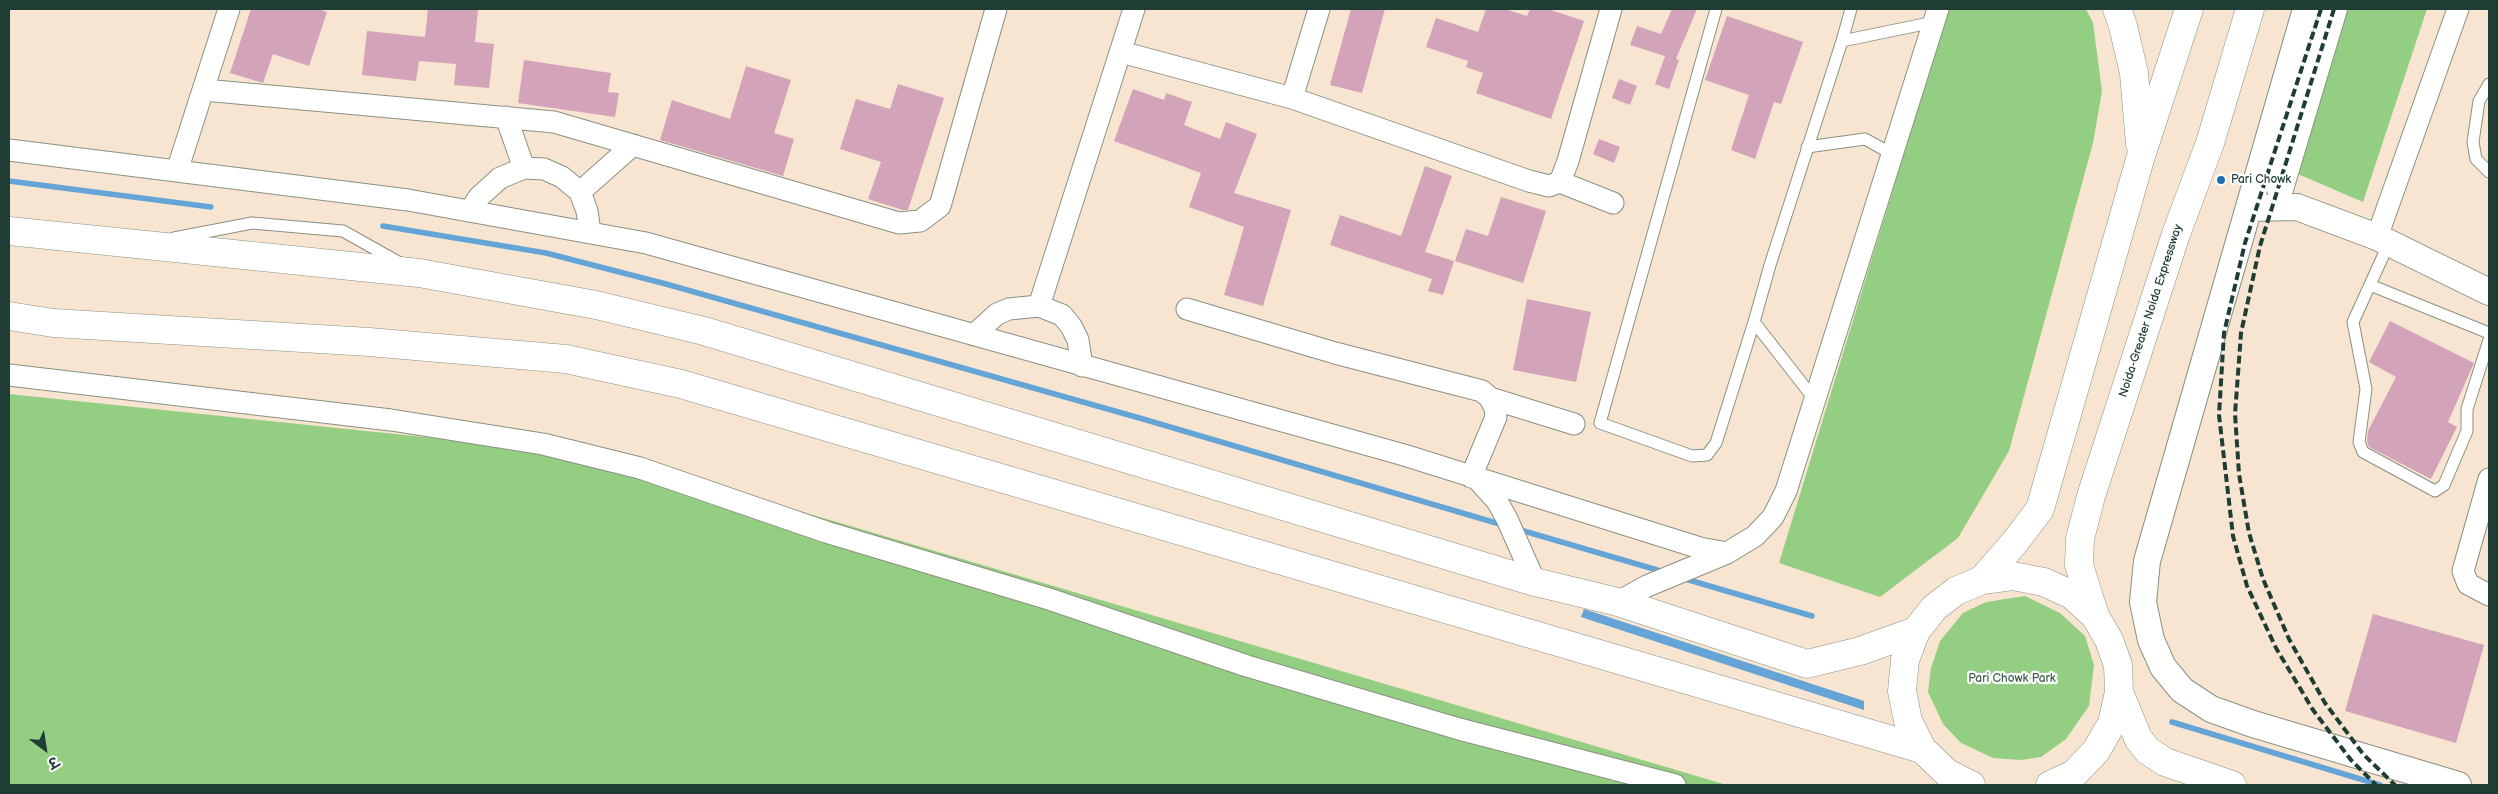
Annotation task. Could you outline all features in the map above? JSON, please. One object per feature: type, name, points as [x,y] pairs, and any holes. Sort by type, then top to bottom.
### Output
[{"type":"main road","points":[[2117,9],[2134,72],[2141,156]]},
{"type":"main road","points":[[1982,580],[2015,542],[2040,509],[2141,156],[2189,9]]},
{"type":"main road","name":"Noida-Greater Noida Expressway","points":[[2095,616],[2079,564],[2080,539],[2090,496],[2176,234],[2210,142],[2250,9]]},
{"type":"main road","points":[[9,231],[138,246],[419,273],[596,305],[704,331],[1535,582],[1618,602],[1807,664],[1860,651],[1916,631]]},
{"type":"main road","points":[[9,316],[53,323],[369,342],[566,359],[681,384],[1922,749]]},
{"type":"main road","points":[[1971,785],[1947,773],[1922,749],[1908,721],[1902,691],[1905,660],[1916,631],[1934,608],[1956,591],[1982,580],[2013,576],[2044,582],[2072,595],[2095,616],[2109,640],[2118,665],[2119,692],[2112,723],[2096,751],[2074,774],[2050,785]]},
{"type":"main road","points":[[2119,692],[2138,738],[2147,750],[2165,762],[2232,785]]},
{"type":"street","points":[[176,171],[229,9]]},
{"type":"street","points":[[204,90],[506,116],[554,122],[899,223],[920,221],[940,206],[996,9]]},
{"type":"street","points":[[1038,306],[1134,9]]},
{"type":"street","points":[[1292,98],[1319,9]]},
{"type":"street","points":[[2306,9],[2147,561],[2143,602],[2151,640],[2163,667],[2182,690],[2211,709],[2253,724],[2458,785]]},
{"type":"street","points":[[2288,198],[2334,9]]},
{"type":"street","points":[[2383,240],[2458,9]]},
{"type":"street","points":[[1560,182],[1568,161],[1606,10]]},
{"type":"street","points":[[1618,602],[1647,586],[1727,554],[1756,536],[1773,517],[1786,491],[1936,15]]},
{"type":"street","points":[[1121,52],[1292,98],[1529,181],[1549,186],[1560,182],[1613,204]]},
{"type":"street","points":[[506,116],[524,168]]},
{"type":"street","points":[[580,192],[633,145]]},
{"type":"street","points":[[9,150],[408,200],[646,242],[1404,455],[1700,548],[1727,554]]},
{"type":"street","points":[[470,211],[479,197],[500,178],[524,168],[544,169],[562,177],[580,192],[587,210],[590,232]]},
{"type":"street","points":[[2260,168],[2288,198],[2383,240],[2489,292]]},
{"type":"street","points":[[2249,208],[2288,198]]},
{"type":"street","points":[[974,335],[997,314],[1009,309],[1038,306],[1062,315],[1071,326],[1078,340],[1082,366]]},
{"type":"street","points":[[1187,310],[1335,353],[1482,391],[1490,398],[1495,408],[1496,417],[1474,478]]},
{"type":"street","points":[[9,375],[391,420],[552,446],[640,468],[826,532],[1048,599],[1247,666],[1460,729],[1676,785]]},
{"type":"street","points":[[1490,398],[1574,424]]},
{"type":"street","points":[[1474,478],[1497,500],[1535,582]]},
{"type":"street","points":[[2489,478],[2463,571],[2468,584],[2489,595]]},
{"type":"lane","points":[[1716,9],[1600,423],[1692,456],[1708,455],[1716,443],[1770,265],[1852,9]]},
{"type":"lane","points":[[1842,41],[1936,15]]},
{"type":"lane","points":[[2489,84],[2480,102],[2473,142],[2476,159],[2489,172]]},
{"type":"lane","points":[[1807,147],[1865,139],[1892,154]]},
{"type":"lane","points":[[2383,240],[2370,285],[2353,322],[2366,389],[2359,442],[2360,448],[2366,454],[2435,491],[2444,486],[2467,431],[2467,409],[2489,340]]},
{"type":"lane","points":[[2370,285],[2489,333]]},
{"type":"lane","points":[[1754,322],[1815,400]]},
{"type":"green space","points":[[1948,9],[2086,9],[2093,23],[2102,91],[2093,143],[2009,451],[1958,538],[1880,597],[1779,563]]},
{"type":"green space","points":[[2311,9],[2427,9],[2363,202],[2277,165]]},
{"type":"green space","points":[[9,394],[617,457],[1727,785],[9,785]]},
{"type":"green space","name":"Pari Chowk Park","points":[[2025,596],[2060,613],[2085,636],[2094,665],[2089,706],[2066,739],[2041,757],[2021,760],[1993,758],[1961,743],[1943,724],[1928,692],[1931,668],[1940,641],[1963,613],[1986,602]]},
{"type":"water","points":[[1584,609],[1864,701],[1864,710],[1581,617]]},
{"type":"building","points":[[251,9],[318,9],[327,12],[309,66],[273,54],[263,83],[230,73]]},
{"type":"building","points":[[428,9],[478,9],[475,42],[494,44],[489,88],[454,85],[456,64],[419,61],[416,81],[362,75],[367,31],[425,37]]},
{"type":"building","points":[[1351,9],[1385,9],[1362,93],[1330,85]]},
{"type":"building","points":[[1486,9],[1505,9],[1527,16],[1530,9],[1548,9],[1584,21],[1551,119],[1476,93],[1483,73],[1466,67],[1468,61],[1426,47],[1436,18],[1478,32]]},
{"type":"building","points":[[1672,9],[1697,9],[1676,59],[1679,60],[1669,89],[1655,84],[1665,56],[1630,45],[1637,26],[1661,34]]},
{"type":"building","points":[[1727,16],[1803,42],[1781,104],[1774,102],[1755,159],[1731,150],[1749,95],[1705,80]]},
{"type":"building","points":[[524,60],[611,73],[608,92],[619,93],[615,117],[518,103]]},
{"type":"building","points":[[746,66],[791,80],[774,133],[794,139],[783,176],[660,140],[672,100],[730,119]]},
{"type":"building","points":[[1619,79],[1637,86],[1630,105],[1612,98]]},
{"type":"building","points":[[898,84],[944,98],[908,210],[868,199],[881,162],[840,149],[856,99],[890,109]]},
{"type":"building","points":[[1133,89],[1164,100],[1166,93],[1192,102],[1184,125],[1220,139],[1226,122],[1257,134],[1234,193],[1291,210],[1263,306],[1224,295],[1244,227],[1189,207],[1201,173],[1114,141]]},
{"type":"building","points":[[1599,139],[1620,147],[1614,163],[1593,154]]},
{"type":"building","points":[[1425,166],[1452,176],[1425,252],[1454,261],[1443,295],[1428,291],[1432,279],[1330,245],[1340,215],[1401,236]]},
{"type":"building","points":[[1501,197],[1546,211],[1523,283],[1455,261],[1466,229],[1488,236]]},
{"type":"building","points":[[1527,299],[1591,312],[1576,382],[1513,370]]},
{"type":"building","points":[[2390,321],[2474,363],[2448,422],[2457,427],[2431,479],[2369,447],[2367,441],[2368,431],[2396,377],[2369,362]]},
{"type":"building","points":[[2373,614],[2484,645],[2456,743],[2345,711]]},
{"type":"waterway","points":[[9,181],[211,207]]},
{"type":"waterway","points":[[383,226],[546,253],[666,284],[1143,419],[1503,525]]},
{"type":"waterway","points":[[1517,529],[1664,572]]},
{"type":"waterway","points":[[1682,578],[1812,616]]},
{"type":"waterway","points":[[2172,722],[2380,785]]},
{"type":"railway","points":[[2321,9],[2245,243],[2224,333],[2219,415],[2233,536],[2247,586],[2276,648],[2313,710],[2351,760],[2376,785]]},
{"type":"railway","points":[[2334,9],[2260,246],[2241,333],[2235,414],[2239,474],[2249,533],[2263,579],[2289,639],[2325,703],[2363,754],[2395,785]]},
{"type":"place","name":"Pari Chowk","points":[[2221,180]]}]
